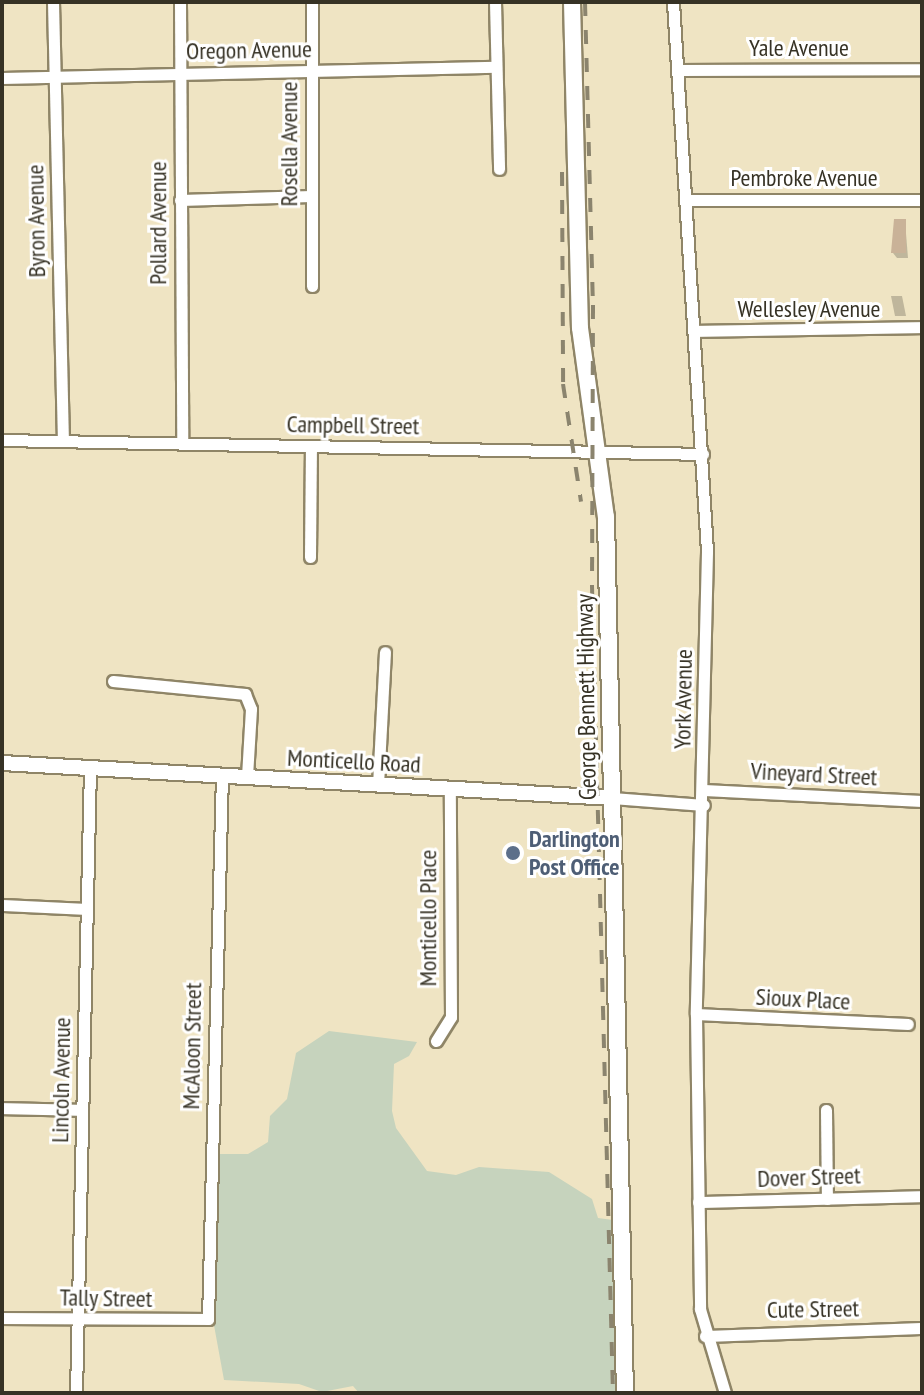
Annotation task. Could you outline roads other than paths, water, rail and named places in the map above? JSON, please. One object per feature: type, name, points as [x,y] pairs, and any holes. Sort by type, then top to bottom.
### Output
[{"type":"main road","name":"George Bennett Highway","points":[[572,2],[580,328],[600,454],[607,543],[625,1393]]},
{"type":"street","name":"Byron Avenue","points":[[53,2],[63,439]]},
{"type":"street","name":"Pollard Avenue","points":[[180,2],[182,443]]},
{"type":"street","name":"Rosella Avenue","points":[[312,2],[312,286]]},
{"type":"street","points":[[495,2],[499,169]]},
{"type":"street","name":"York Avenue","points":[[673,2],[703,454],[704,805],[696,1014],[698,1202],[705,1336],[725,1393]]},
{"type":"street","name":"Oregon Avenue","points":[[2,78],[496,67]]},
{"type":"street","name":"Yale Avenue","points":[[677,70],[922,69]]},
{"type":"street","points":[[180,200],[311,196]]},
{"type":"street","name":"Pembroke Avenue","points":[[685,200],[922,200]]},
{"type":"street","name":"Wellesley Avenue","points":[[696,331],[922,327]]},
{"type":"street","name":"Campbell Street","points":[[2,440],[703,454]]},
{"type":"street","points":[[310,557],[311,446]]},
{"type":"street","points":[[378,785],[385,652]]},
{"type":"street","points":[[113,681],[245,694],[251,709],[247,776]]},
{"type":"street","name":"Monticello Road","points":[[2,763],[704,805]]},
{"type":"street","name":"Lincoln Avenue","points":[[76,1393],[90,768]]},
{"type":"street","name":"McAloon Street","points":[[208,1319],[222,775]]},
{"type":"street","name":"Monticello Place","points":[[436,1041],[451,1017],[450,789]]},
{"type":"street","name":"Vineyard Street","points":[[704,790],[922,801]]},
{"type":"street","points":[[2,905],[87,909]]},
{"type":"street","name":"Sioux Place","points":[[696,1014],[908,1024]]},
{"type":"street","points":[[2,1108],[82,1110]]},
{"type":"street","points":[[826,1110],[827,1199]]},
{"type":"street","name":"Dover Street","points":[[698,1202],[922,1196]]},
{"type":"street","name":"Tally Street","points":[[2,1318],[208,1319]]},
{"type":"street","name":"Cute Street","points":[[705,1336],[922,1328]]},
{"type":"railway","points":[[585,2],[593,305],[592,586],[613,1393]]},
{"type":"railway","points":[[562,172],[563,384],[581,502]]},
{"type":"place","name":"Darlington Post Office","points":[[513,853]]}]
